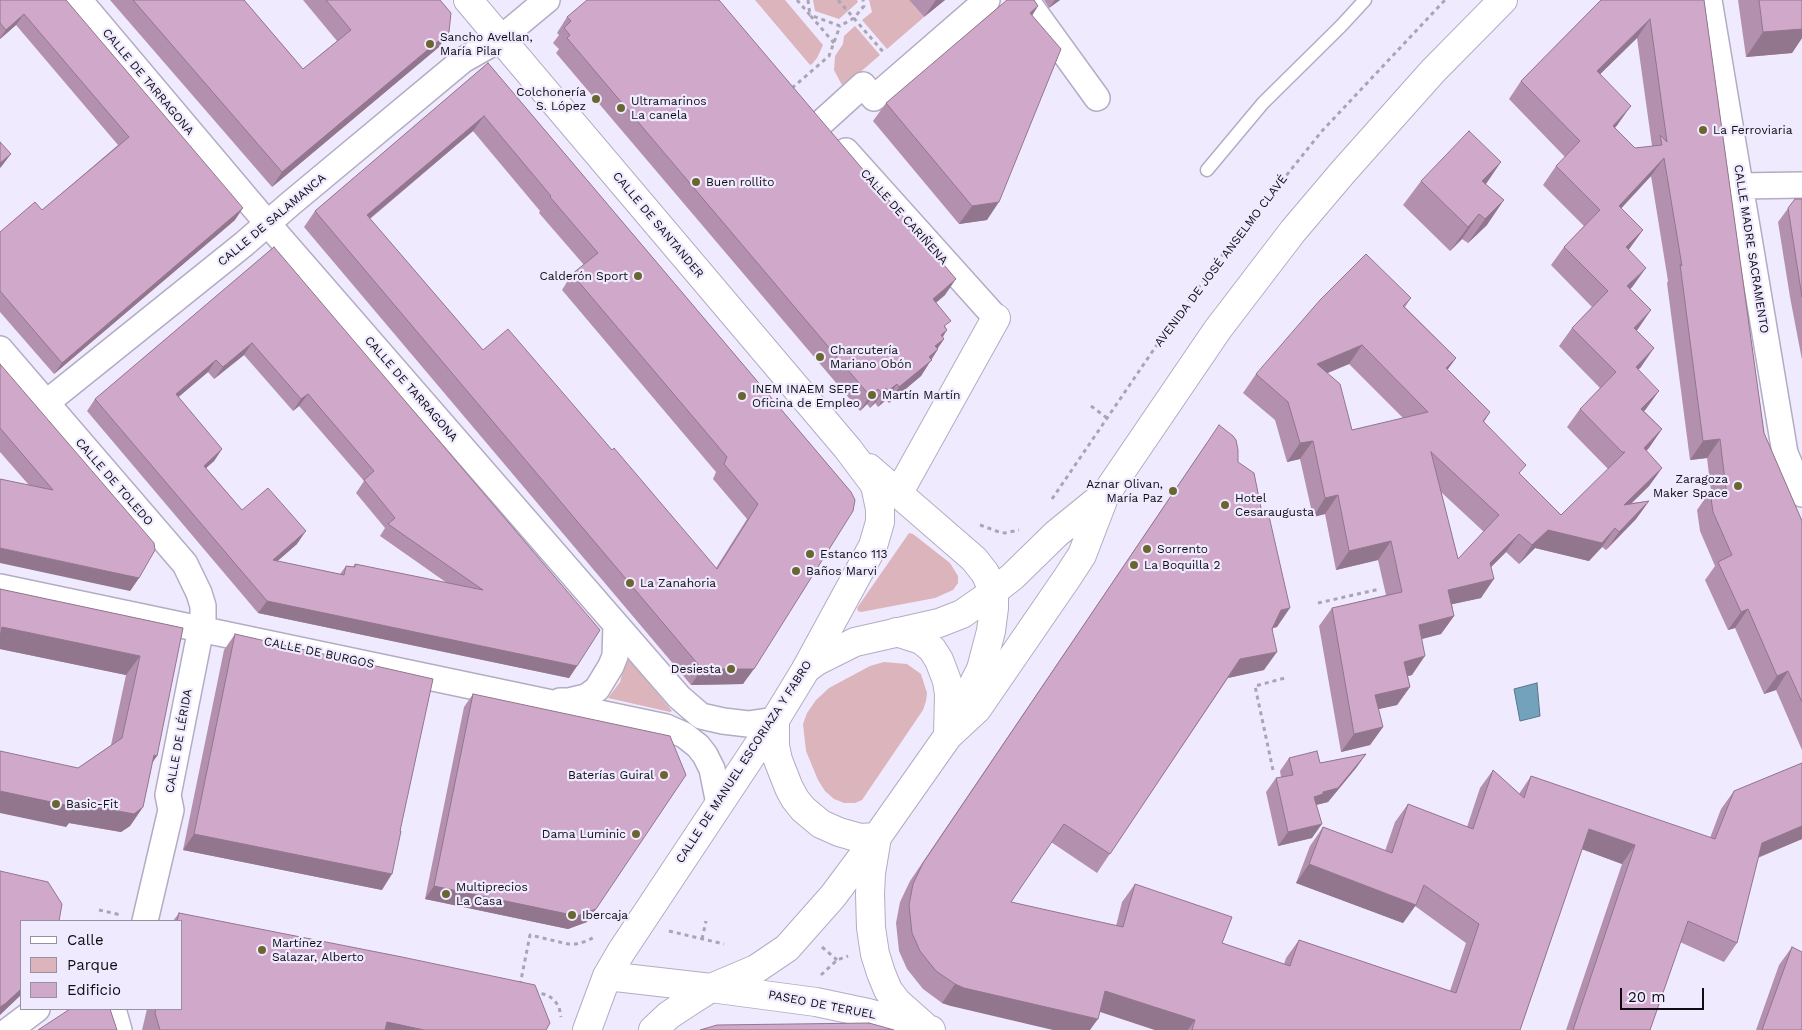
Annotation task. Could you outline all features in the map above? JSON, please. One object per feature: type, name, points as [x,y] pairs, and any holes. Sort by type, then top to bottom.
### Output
[{"type":"main road","name":"CALLE DE SANTANDER","points":[[468,0],[848,449],[886,489],[974,559],[985,573],[994,592],[992,631],[981,669],[948,736]]},
{"type":"main road","points":[[653,1030],[679,1008],[711,988],[756,969],[773,958],[794,942],[833,896],[948,736],[977,709],[1082,556],[1105,494],[1218,329],[1293,231],[1379,130],[1503,0]]},
{"type":"main road","points":[[886,489],[996,318]]},
{"type":"main road","name":"CALLE DE MANUEL ESCORIAZA Y FABRO","points":[[587,1030],[607,976],[648,909],[775,720],[806,669],[873,546],[880,516],[878,497],[886,489]]},
{"type":"main road","points":[[806,669],[855,642],[949,620],[972,608],[994,592],[1056,534],[1105,494]]},
{"type":"main road","points":[[896,632],[921,640],[939,660],[948,681],[948,736]]},
{"type":"main road","points":[[775,720],[775,746],[778,760],[788,788],[795,800],[821,824],[860,838],[877,837]]},
{"type":"main road","name":"PASEO DE TERUEL","points":[[877,837],[871,873],[870,894],[875,954],[888,990],[910,1014],[931,1030]]},
{"type":"main road","name":"PASEO DE TERUEL","points":[[607,976],[816,1002],[868,1013],[931,1030]]},
{"type":"street","name":"CALLE DE TARRAGONA","points":[[79,0],[268,224],[679,697],[701,716],[742,724],[775,720]]},
{"type":"street","name":"CALLE DE SALAMANCA","points":[[46,403],[244,244],[463,60],[500,39],[547,0]]},
{"type":"street","points":[[863,85],[874,98],[987,0]]},
{"type":"street","points":[[1026,0],[1096,98]]},
{"type":"street","name":"CALLE MADRE SACRAMENTO","points":[[1710,0],[1785,453],[1802,494]]},
{"type":"street","points":[[821,123],[908,46],[919,59]]},
{"type":"street","name":"CALLE DE CARIÑENA","points":[[792,88],[821,123],[996,318]]},
{"type":"street","points":[[1740,186],[1802,185]]},
{"type":"street","name":"CALLE DE TOLEDO","points":[[0,349],[185,564],[200,593],[203,606],[201,628]]},
{"type":"street","name":"CALLE DE BURGOS","points":[[0,586],[666,727],[684,735],[698,746],[705,755],[712,769],[719,804]]},
{"type":"street","name":"CALLE DE BURGOS","points":[[550,701],[569,701],[586,697],[597,689],[608,672],[615,656],[616,625]]},
{"type":"street","name":"CALLE DE LÉRIDA","points":[[134,919],[154,883],[171,810],[168,794],[201,628]]},
{"type":"street","points":[[9,1030],[36,1010]]},
{"type":"lane","points":[[1206,170],[1263,103],[1341,26],[1364,0]]},
{"type":"path","points":[[797,0],[834,43]]},
{"type":"path","points":[[808,0],[810,15]]},
{"type":"path","points":[[838,0],[891,61]]},
{"type":"path","points":[[792,88],[829,56],[840,26],[854,18],[864,6],[862,0]]},
{"type":"path","name":"AVENIDA DE JOSÉ ANSELMO CLAVÉ","points":[[1052,500],[1165,333],[1220,258],[1322,131],[1445,0]]},
{"type":"path","points":[[810,15],[840,26]]},
{"type":"path","points":[[1091,406],[1107,418]]},
{"type":"path","points":[[1014,531],[1021,529]]},
{"type":"path","points":[[1318,603],[1380,589]]},
{"type":"path","points":[[1273,770],[1255,686],[1285,678]]},
{"type":"path","points":[[99,910],[134,919]]},
{"type":"path","points":[[702,939],[706,921]]},
{"type":"path","points":[[668,931],[724,944]]},
{"type":"path","points":[[561,1024],[559,1007],[555,1001],[540,992],[519,988],[530,935],[568,944],[587,941]]},
{"type":"path","points":[[816,981],[837,960],[820,946]]},
{"type":"green space","points":[[755,0],[785,0],[823,45],[812,64],[810,65]]},
{"type":"green space","points":[[813,0],[857,0],[858,2],[839,19],[815,11]]},
{"type":"green space","points":[[869,0],[909,0],[924,17],[887,49],[862,20],[872,12]]},
{"type":"green space","points":[[855,26],[880,55],[843,87],[834,70],[835,56],[843,44],[844,36]]},
{"type":"green space","points":[[909,533],[913,534],[950,563],[958,576],[958,583],[953,590],[935,598],[858,611],[857,608]]},
{"type":"green space","points":[[624,656],[626,656],[672,711],[608,698],[620,682]]},
{"type":"green space","points":[[884,662],[907,664],[921,674],[927,693],[926,701],[923,710],[862,800],[855,803],[844,803],[834,799],[825,791],[818,780],[806,751],[803,724],[807,713],[816,700],[829,688],[870,666]]},
{"type":"water","points":[[1537,683],[1540,716],[1520,721],[1514,689]]},
{"type":"building","points":[[0,0],[66,0],[243,208],[62,363],[0,291],[0,232],[35,202],[42,210],[129,137],[24,14],[6,30],[0,23]]},
{"type":"building","points":[[133,0],[244,0],[303,69],[351,30],[326,0],[440,0],[451,13],[449,32],[282,172]]},
{"type":"building","points":[[587,0],[719,0],[956,279],[933,299],[951,321],[944,326],[947,330],[941,335],[944,339],[935,346],[938,349],[929,357],[932,360],[899,387],[897,384],[888,391],[886,388],[881,392],[878,389],[870,396],[567,38],[570,35],[564,28],[571,21],[567,17]]},
{"type":"building","points":[[1007,0],[1034,0],[1038,6],[1030,13],[1061,49],[999,202],[972,206],[886,103]]},
{"type":"building","points":[[1601,0],[1704,0],[1764,433],[1802,521],[1802,702],[1788,671],[1777,676],[1748,609],[1741,612],[1718,562],[1732,555],[1713,512],[1710,491],[1726,489],[1720,439],[1703,441],[1680,264],[1682,266],[1664,158],[1619,206],[1643,230],[1626,247],[1646,268],[1627,286],[1651,310],[1634,328],[1654,348],[1636,367],[1659,391],[1641,409],[1662,429],[1644,448],[1662,468],[1624,505],[1649,501],[1619,532],[1615,528],[1602,543],[1548,530],[1532,545],[1519,534],[1490,563],[1494,579],[1448,590],[1454,616],[1419,625],[1425,656],[1404,662],[1410,687],[1375,695],[1383,727],[1354,734],[1332,608],[1402,592],[1391,541],[1349,551],[1338,495],[1325,498],[1313,441],[1300,443],[1288,402],[1256,374],[1320,300],[1366,254],[1411,298],[1403,306],[1456,358],[1446,368],[1490,412],[1483,421],[1526,465],[1519,473],[1561,515],[1625,452],[1622,452],[1580,409],[1616,372],[1572,328],[1608,291],[1564,247],[1600,210],[1556,166],[1580,141],[1521,81]],"holes":[[[1650,19],[1667,142],[1660,135],[1662,145],[1635,148],[1613,126],[1631,106],[1597,71]],[[1362,345],[1428,412],[1352,430],[1340,384],[1317,364]],[[1431,452],[1499,515],[1458,559]]]},
{"type":"building","points":[[1759,0],[1802,0],[1802,29],[1763,32]]},
{"type":"building","points":[[488,63],[851,492],[855,500],[853,511],[754,669],[702,669],[315,211]],"holes":[[[484,116],[598,253],[572,274],[727,457],[724,464],[758,504],[717,569],[614,448],[612,450],[508,329],[483,350],[367,215]]]},
{"type":"building","points":[[1469,131],[1501,162],[1482,181],[1504,200],[1485,219],[1479,214],[1468,227],[1421,181]]},
{"type":"building","points":[[0,142],[11,154],[0,163]]},
{"type":"building","points":[[1795,199],[1802,199],[1802,297],[1788,208]]},
{"type":"building","points":[[274,247],[600,630],[577,666],[267,601],[95,399]],"holes":[[[252,343],[301,399],[308,394],[374,471],[364,480],[395,518],[388,524],[483,590],[355,564],[355,567],[346,566],[344,575],[273,560],[306,531],[268,488],[242,510],[204,466],[222,449],[176,394],[216,360],[223,367]]]},
{"type":"building","points":[[0,364],[154,543],[155,550],[139,578],[0,548],[0,479],[53,490],[0,428]]},
{"type":"building","points":[[1219,425],[1236,440],[1238,462],[1254,473],[1263,518],[1269,516],[1290,608],[1281,610],[1272,629],[1277,652],[1240,659],[1110,854],[1064,824],[1011,902],[1123,927],[1135,884],[1232,917],[1222,943],[1290,966],[1299,940],[1456,993],[1479,924],[1424,885],[1416,905],[1309,864],[1323,827],[1392,853],[1408,804],[1473,829],[1493,770],[1524,798],[1531,776],[1715,839],[1734,791],[1802,763],[1802,826],[1762,843],[1737,943],[1688,921],[1650,1030],[1573,1030],[1635,845],[1589,829],[1520,1030],[1192,1030],[1195,1020],[1105,991],[1098,1019],[964,988],[936,971],[920,951],[912,933],[909,905],[913,884],[923,863]]},
{"type":"building","points":[[0,589],[183,628],[157,756],[154,755],[143,807],[134,814],[80,804],[79,808],[0,791],[0,751],[78,768],[122,738],[140,656],[2,627],[0,637]]},
{"type":"building","points":[[235,634],[433,679],[392,874],[194,834]]},
{"type":"building","points":[[473,694],[670,736],[686,775],[596,909],[577,916],[434,886]]},
{"type":"building","points":[[1317,751],[1320,763],[1366,754],[1338,788],[1323,792],[1323,794],[1314,797],[1322,824],[1288,832],[1276,778],[1293,775],[1289,758]]},
{"type":"building","points":[[0,871],[48,882],[62,904],[59,920],[20,920],[20,990],[0,1007]]},
{"type":"building","points":[[179,913],[535,985],[550,1023],[546,1030],[424,1030],[387,1022],[385,1030],[160,1030],[156,1010],[182,1010],[182,920],[177,920]]},
{"type":"building","points":[[1792,947],[1802,952],[1802,1030],[1762,1030]]},
{"type":"building","points":[[68,1010],[110,1010],[117,1030],[38,1030]]},
{"type":"building","points":[[869,1023],[894,1030],[700,1030],[717,1025]]},
{"type":"place","name":"Sancho Avellan, María Pilar","points":[[430,44]]},
{"type":"place","name":"Colchonería S. López","points":[[596,99]]},
{"type":"place","name":"Ultramarinos La canela","points":[[621,108]]},
{"type":"place","name":"La Ferroviaria","points":[[1703,130]]},
{"type":"place","name":"Buen rollito","points":[[696,182]]},
{"type":"place","name":"Calderón Sport","points":[[638,276]]},
{"type":"place","name":"Charcutería Mariano Obón","points":[[820,357]]},
{"type":"place","name":"Martín Martín","points":[[872,395]]},
{"type":"place","name":"INEM INAEM SEPE Oficina de Empleo","points":[[742,396]]},
{"type":"place","name":"Zaragoza Maker Space","points":[[1738,486]]},
{"type":"place","name":"Aznar Olivan, María Paz","points":[[1173,491]]},
{"type":"place","name":"Hotel Cesaraugusta","points":[[1225,505]]},
{"type":"place","name":"Sorrento","points":[[1147,549]]},
{"type":"place","name":"Estanco 113","points":[[810,554]]},
{"type":"place","name":"La Boquilla 2","points":[[1134,565]]},
{"type":"place","name":"Baños Marvi","points":[[796,571]]},
{"type":"place","name":"La Zanahoria","points":[[630,583]]},
{"type":"place","name":"Desiesta","points":[[731,669]]},
{"type":"place","name":"Baterías Guiral","points":[[664,775]]},
{"type":"place","name":"Basic-Fit","points":[[56,804]]},
{"type":"place","name":"Dama Luminic","points":[[636,834]]},
{"type":"place","name":"Multiprecios La Casa","points":[[446,894]]},
{"type":"place","name":"Ibercaja","points":[[572,915]]},
{"type":"place","name":"Martínez Salazar, Alberto","points":[[262,950]]}]
